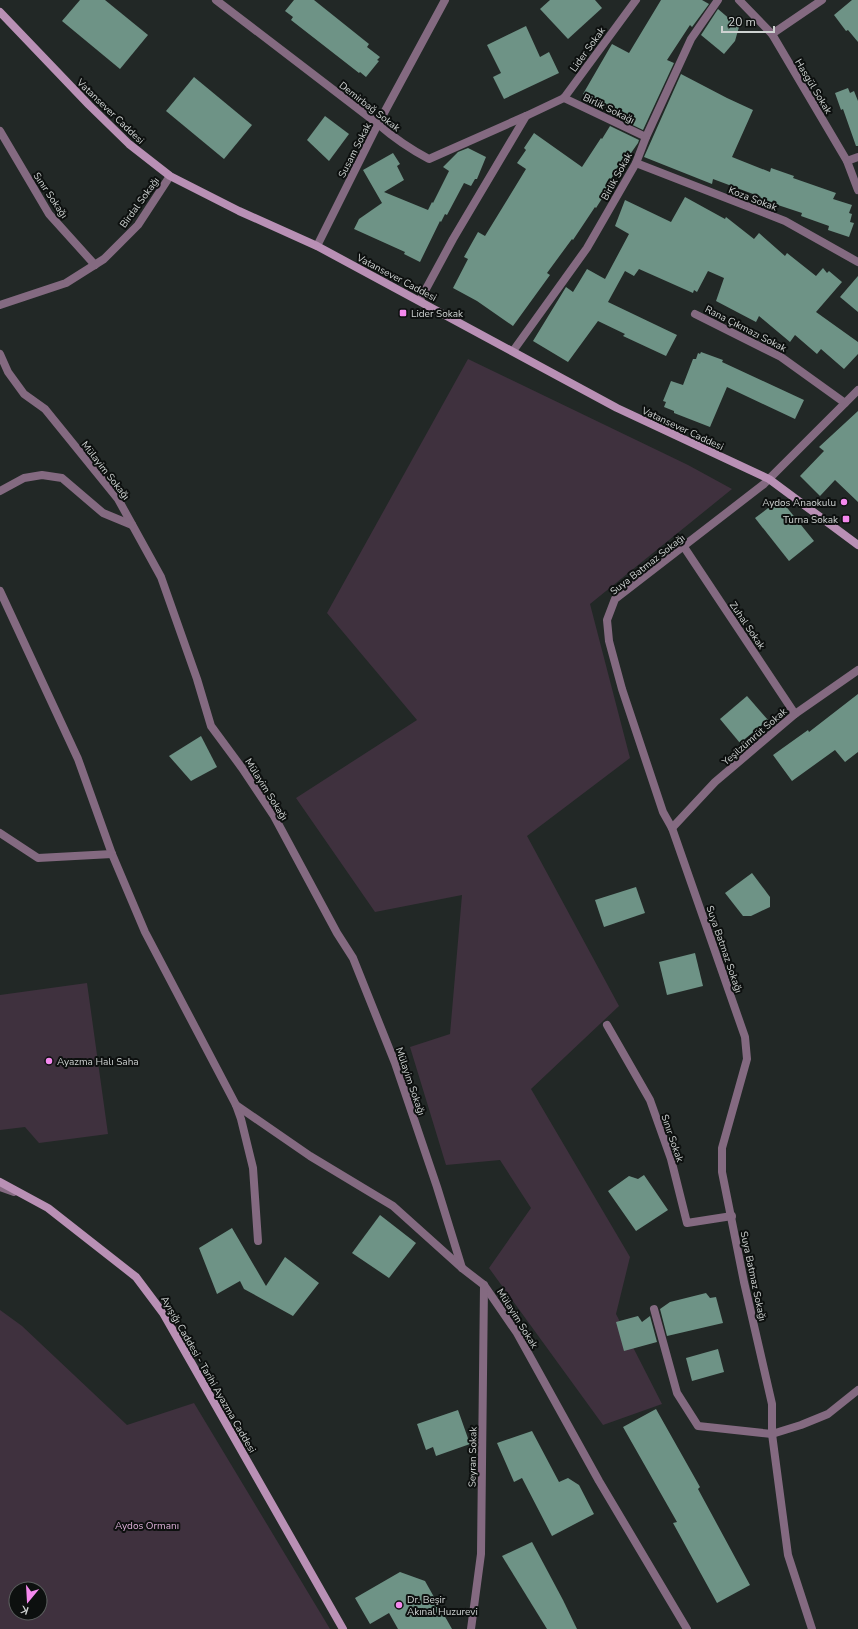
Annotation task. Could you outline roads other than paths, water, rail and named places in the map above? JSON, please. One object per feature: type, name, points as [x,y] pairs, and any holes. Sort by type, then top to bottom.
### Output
[{"type":"main road","name":"Vatansever Caddesi","points":[[1,14],[129,144],[170,176],[239,211],[317,246],[420,300],[617,408],[769,479],[858,545]]},
{"type":"main road","name":"Ayışığı Caddesi - Tarihi Ayazma Caddesi","points":[[0,1182],[48,1208],[136,1276],[167,1320],[343,1629]]},
{"type":"street","name":"Demirbağ Sokak","points":[[216,0],[401,143],[429,159],[526,116]]},
{"type":"street","name":"Susam Sokak","points":[[317,246],[378,124],[445,0]]},
{"type":"street","name":"Lider Sokak","points":[[526,116],[564,98],[636,0]]},
{"type":"street","name":"Birlik Sokak","points":[[513,351],[587,248],[636,163],[646,137],[691,39],[718,0]]},
{"type":"street","name":"Hasgül Sokak","points":[[739,0],[772,34],[847,161],[858,190]]},
{"type":"street","points":[[772,34],[822,0]]},
{"type":"street","name":"Birlik Sokağı","points":[[564,98],[646,137]]},
{"type":"street","points":[[420,300],[453,239],[526,116]]},
{"type":"street","name":"Sınır Sokağı","points":[[0,131],[49,214],[94,265]]},
{"type":"street","points":[[847,161],[858,157]]},
{"type":"street","name":"Koza Sokak","points":[[636,163],[786,221],[858,262]]},
{"type":"street","name":"Birdal Sokağı","points":[[0,305],[66,283],[104,259],[138,225],[170,176]]},
{"type":"street","name":"Rana Çıkmazı Sokak","points":[[695,314],[781,357],[845,403]]},
{"type":"street","name":"Mülayim Sokağı","points":[[0,354],[8,372],[24,394],[45,409],[118,499],[161,577],[197,679],[211,726],[242,768],[274,816],[337,933],[353,958],[395,1063],[437,1187],[462,1268]]},
{"type":"street","name":"Suya Batmaz Sokağı","points":[[812,1629],[788,1555],[772,1434],[772,1404],[744,1282],[722,1172],[722,1148],[747,1059],[746,1037],[672,828],[663,812],[622,690],[609,641],[607,620],[615,599],[764,484],[858,390]]},
{"type":"street","points":[[0,491],[24,478],[42,475],[62,478],[104,513],[132,525]]},
{"type":"street","name":"Zuhal Sokak","points":[[684,547],[795,714]]},
{"type":"street","points":[[0,591],[78,759],[112,854],[145,932],[236,1105],[253,1168],[258,1241]]},
{"type":"street","name":"Yeşilzümrüt Sokak","points":[[672,828],[715,782],[795,714],[858,670]]},
{"type":"street","points":[[0,833],[38,858],[112,854]]},
{"type":"street","name":"Sınır Sokak","points":[[607,1025],[650,1100],[671,1159],[688,1223],[732,1216]]},
{"type":"street","name":"Mülayim Sokak","points":[[236,1105],[310,1156],[392,1206],[462,1268],[484,1285],[517,1333],[599,1481],[687,1629]]},
{"type":"street","points":[[0,1187],[24,1195]]},
{"type":"street","name":"Seyran Sokak","points":[[471,1629],[481,1554],[484,1285]]},
{"type":"street","points":[[654,1309],[677,1393],[698,1426],[772,1434],[801,1425],[828,1414],[858,1390]]},
{"type":"place","name":"Lider Sokak","points":[[403,313]]},
{"type":"place","name":"Aydos Anaokulu","points":[[844,502]]},
{"type":"place","name":"Turna Sokak","points":[[846,519]]},
{"type":"place","name":"Ayazma Halı Saha","points":[[49,1061]]},
{"type":"place","name":"Dr. Beşir Akınal Huzurevi","points":[[399,1605]]},
{"type":"park label","name":"Aydos Ormanı","points":[[147,1525]]}]
